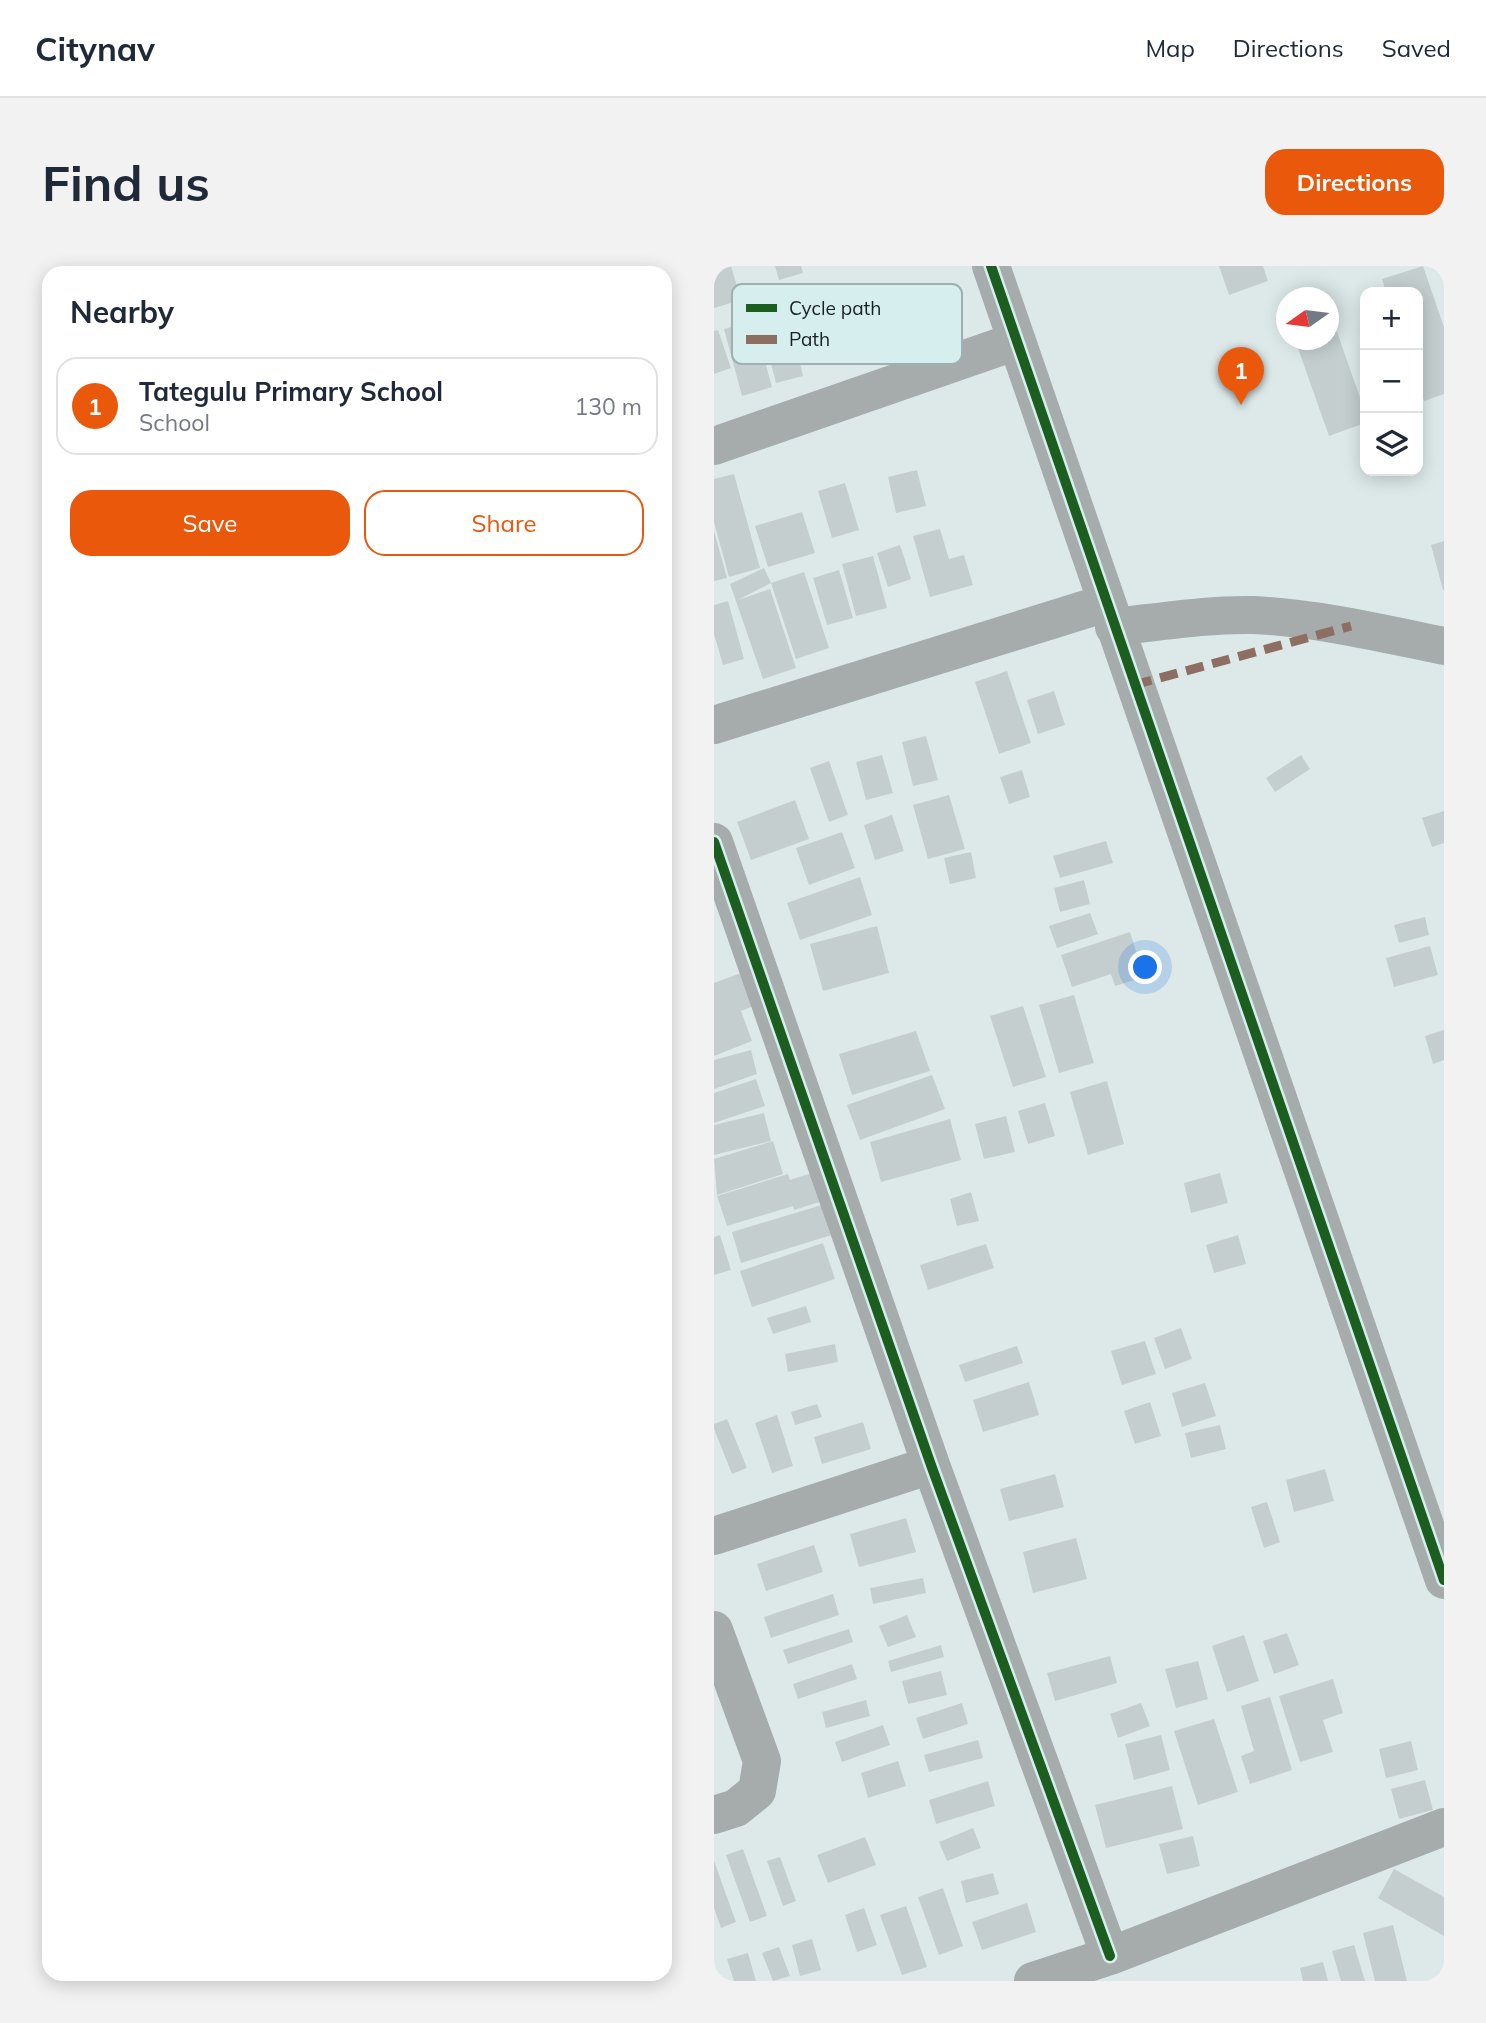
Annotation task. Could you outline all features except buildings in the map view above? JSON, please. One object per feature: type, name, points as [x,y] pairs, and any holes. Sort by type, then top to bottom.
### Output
[{"type":"street","points":[[991,266],[1444,1580]]},
{"type":"street","points":[[962,360],[1017,341]]},
{"type":"street","points":[[714,446],[951,364]]},
{"type":"street","points":[[714,725],[1110,615],[1253,615],[1351,626],[1444,646]]},
{"type":"street","points":[[714,842],[931,1465],[1110,1956]]},
{"type":"street","points":[[714,1536],[931,1465]]},
{"type":"street","points":[[714,1630],[762,1761],[757,1791],[736,1808],[714,1815]]},
{"type":"street","points":[[1033,1981],[1110,1956],[1444,1827]]},
{"type":"marked path","points":[[1134,685],[1351,626]]},
{"type":"cycle path","points":[[991,266],[1444,1580]]},
{"type":"cycle path","points":[[714,842],[931,1465],[1110,1956]]},
{"type":"place","name":"Tategulu Primary School","points":[[1241,405]]}]
